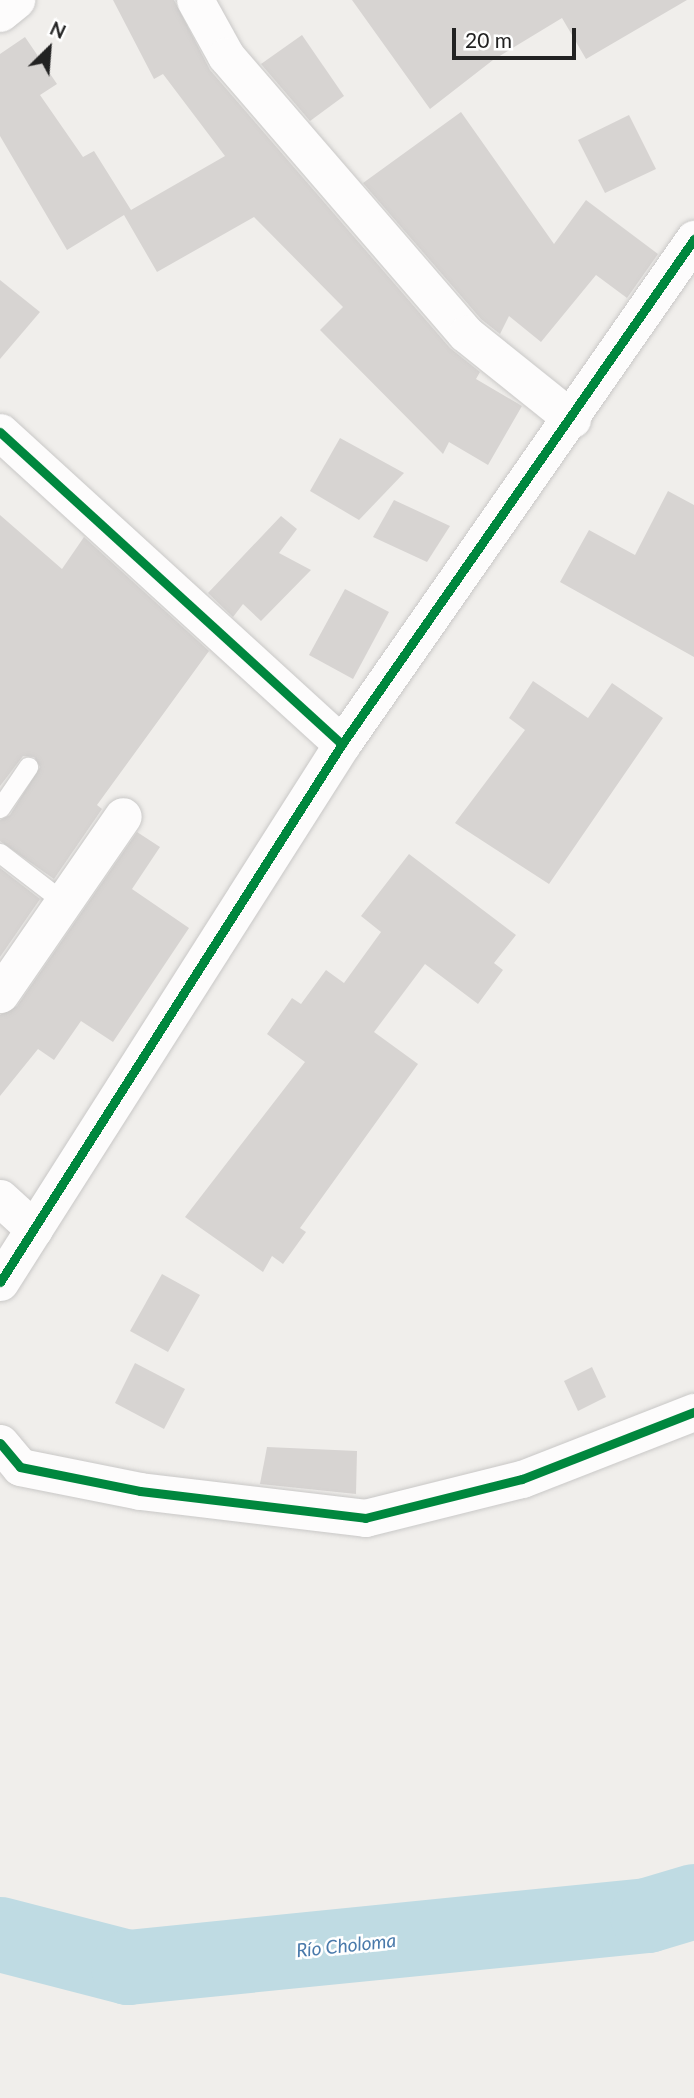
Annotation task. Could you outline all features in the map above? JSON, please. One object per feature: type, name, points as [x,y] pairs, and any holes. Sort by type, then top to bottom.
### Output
[{"type":"street","points":[[0,13],[16,0]]},
{"type":"street","points":[[195,0],[226,56],[466,334],[572,419]]},
{"type":"street","points":[[0,1282],[342,744],[572,419],[694,239]]},
{"type":"street","points":[[0,432],[342,744]]},
{"type":"street","points":[[0,994],[61,900],[123,816]]},
{"type":"street","points":[[0,1198],[34,1229]]},
{"type":"street","points":[[0,1443],[20,1467],[140,1491],[365,1518],[522,1479],[694,1412]]},
{"type":"lane","points":[[0,808],[28,767]]},
{"type":"lane","points":[[0,853],[61,900]]},
{"type":"building","points":[[113,0],[174,0],[210,70],[450,348],[480,372],[476,379],[522,406],[488,465],[449,442],[443,454],[320,330],[343,307],[254,217],[157,272],[124,215],[67,250],[0,136],[0,54],[25,37],[57,84],[40,95],[83,157],[94,151],[131,210],[225,156],[163,74],[154,79]]},
{"type":"building","points":[[352,0],[687,0],[586,59],[562,18],[493,60],[430,109]]},
{"type":"building","points":[[302,35],[344,96],[310,121],[261,64]]},
{"type":"building","points":[[461,112],[554,244],[586,200],[658,254],[627,298],[596,275],[541,342],[509,316],[500,334],[481,319],[363,183]]},
{"type":"building","points":[[629,115],[656,169],[605,193],[578,140]]},
{"type":"building","points":[[0,280],[40,312],[0,359]]},
{"type":"building","points":[[340,438],[404,473],[359,520],[310,491]]},
{"type":"building","points":[[668,491],[694,505],[694,657],[560,582],[589,530],[635,555]]},
{"type":"building","points":[[394,500],[450,526],[427,562],[373,537]]},
{"type":"building","points":[[0,515],[62,569],[84,537],[209,651],[97,805],[102,809],[54,879],[0,841],[0,820],[10,815],[40,767],[34,757],[23,756],[0,786]]},
{"type":"building","points":[[281,516],[297,529],[279,553],[311,570],[261,621],[243,604],[233,617],[208,593]]},
{"type":"building","points":[[345,589],[389,612],[353,679],[309,655]]},
{"type":"building","points":[[533,681],[588,718],[612,683],[663,718],[549,884],[455,823],[525,730],[509,718]]},
{"type":"building","points":[[137,832],[160,847],[132,889],[189,928],[113,1042],[81,1021],[54,1060],[38,1049],[0,1096],[0,1015],[17,1006]]},
{"type":"building","points":[[409,854],[516,935],[494,963],[503,970],[478,1004],[425,964],[374,1032],[418,1064],[300,1228],[306,1232],[283,1264],[272,1256],[263,1272],[185,1217],[305,1062],[267,1034],[292,998],[301,1004],[326,970],[344,983],[381,932],[361,916]]},
{"type":"building","points":[[0,868],[40,899],[0,957]]},
{"type":"building","points":[[162,1274],[200,1295],[168,1352],[130,1331]]},
{"type":"building","points":[[135,1363],[185,1389],[164,1429],[115,1403]]},
{"type":"building","points":[[592,1367],[606,1397],[578,1411],[564,1381]]},
{"type":"building","points":[[267,1447],[357,1451],[356,1494],[260,1484]]},
{"type":"waterway","name":"Río Choloma","points":[[0,1934],[128,1967],[647,1915],[694,1901]]},
{"type":"cycle path","points":[[0,432],[342,744],[694,239]]},
{"type":"cycle path","points":[[0,1282],[342,744]]},
{"type":"cycle path","points":[[0,1443],[20,1467],[140,1491],[365,1518],[522,1479],[694,1412]]}]
